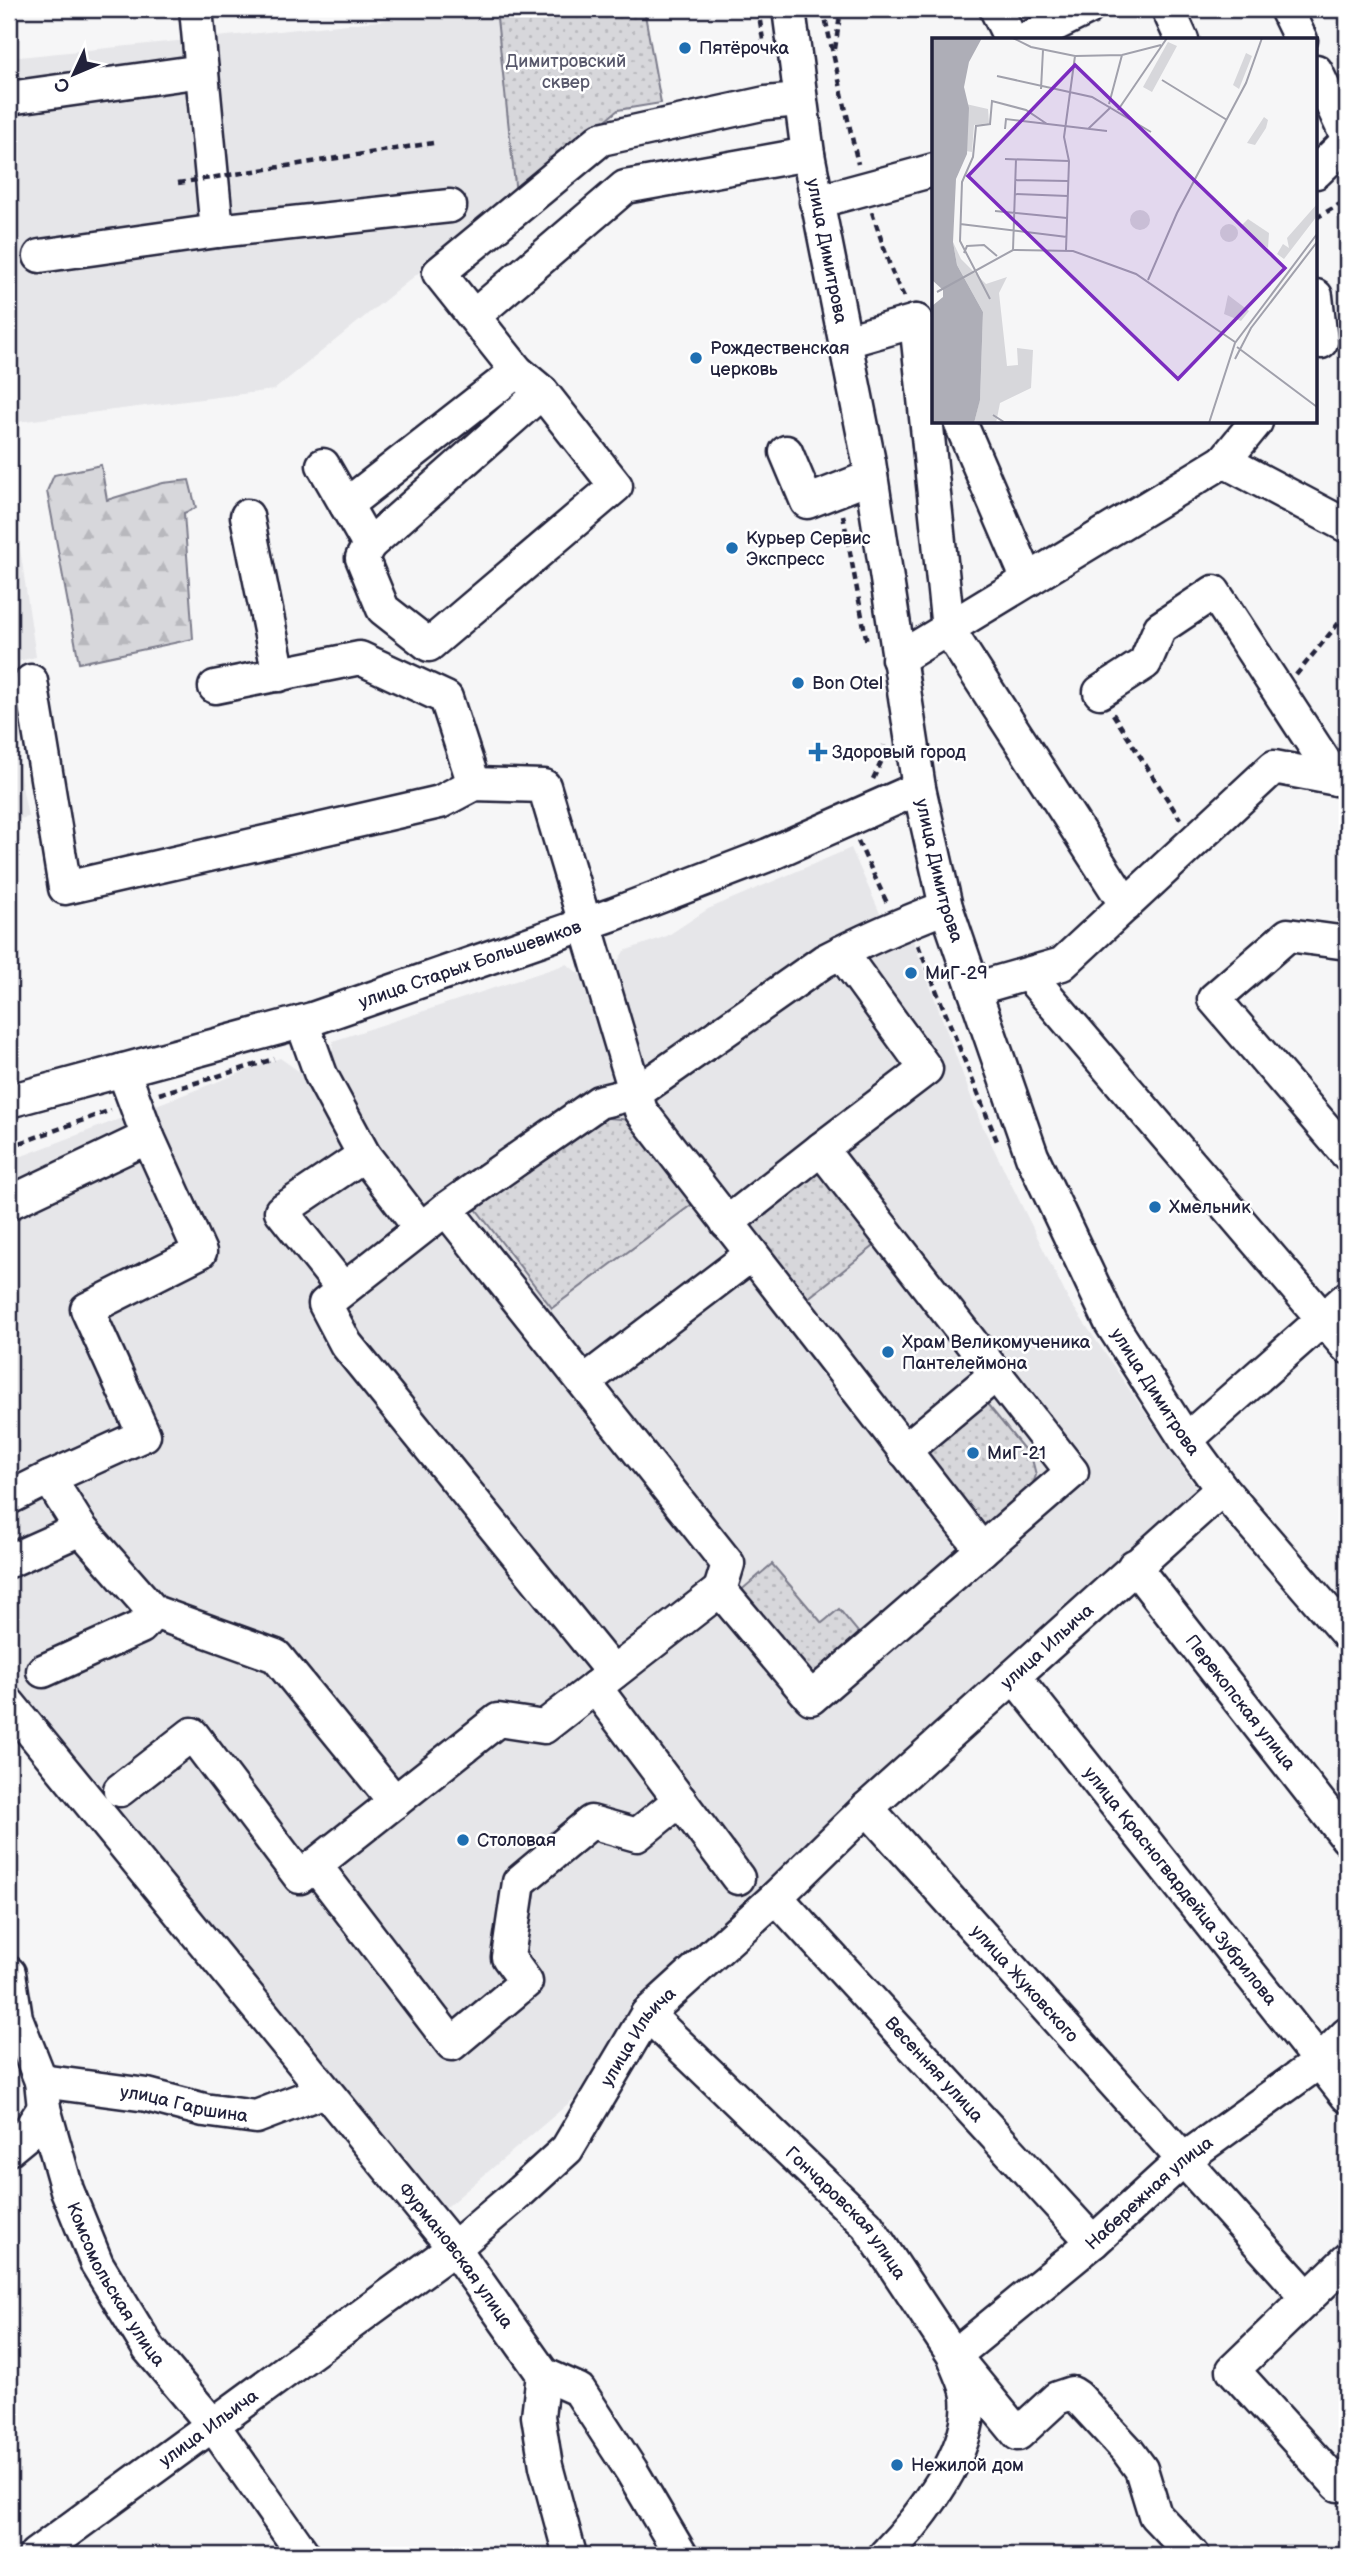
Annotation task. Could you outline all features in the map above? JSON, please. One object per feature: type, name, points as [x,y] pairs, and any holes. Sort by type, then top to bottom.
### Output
[{"type":"street","points":[[196,9],[218,231]]},
{"type":"street","name":"улица Димитрова","points":[[789,9],[816,202],[846,341],[871,477],[884,657],[919,788],[946,907],[974,989],[1032,1156],[1111,1323],[1186,1440],[1222,1489],[1347,1634]]},
{"type":"street","points":[[996,9],[1010,38]]},
{"type":"street","points":[[1028,38],[1087,9]]},
{"type":"street","points":[[1168,9],[1181,38]]},
{"type":"street","points":[[1286,9],[1300,38]]},
{"type":"street","points":[[9,98],[202,71]]},
{"type":"street","points":[[1318,75],[1347,140],[1318,170]]},
{"type":"street","points":[[542,393],[369,545],[362,558],[383,609],[429,645],[616,486],[542,393],[517,371],[439,273],[601,139],[766,103],[800,100]]},
{"type":"street","points":[[474,316],[625,187],[808,154]]},
{"type":"street","points":[[816,202],[932,171]]},
{"type":"street","points":[[40,256],[218,231],[450,206]]},
{"type":"street","points":[[846,341],[916,321]]},
{"type":"street","points":[[916,321],[932,358]]},
{"type":"street","points":[[916,321],[948,628],[1126,905]]},
{"type":"street","points":[[1319,345],[1347,322]]},
{"type":"street","points":[[346,505],[517,371]]},
{"type":"street","points":[[961,424],[1028,580]]},
{"type":"street","points":[[884,657],[948,628],[1224,461],[1254,424]]},
{"type":"street","points":[[786,452],[807,502],[871,477]]},
{"type":"street","points":[[1224,461],[1347,526]]},
{"type":"street","points":[[323,465],[369,545]]},
{"type":"street","points":[[247,516],[278,675]]},
{"type":"street","points":[[1100,692],[1145,663],[1160,628],[1214,592],[1280,694],[1342,780]]},
{"type":"street","points":[[215,687],[360,658],[446,698],[474,783]]},
{"type":"street","points":[[31,681],[65,888],[440,802],[474,783],[544,786],[587,924],[640,1111],[982,1550]]},
{"type":"street","points":[[974,989],[1062,964],[1274,767],[1342,780]]},
{"type":"street","name":"улица Старых Большевиков","points":[[9,1101],[302,1022],[587,924],[768,855],[919,788]]},
{"type":"street","points":[[738,1878],[680,1800],[604,1680],[346,1344],[325,1304],[420,1228],[599,1102],[636,1093],[824,961],[887,929],[946,907]]},
{"type":"street","points":[[1347,943],[1288,935],[1214,999],[1347,1154]]},
{"type":"street","points":[[727,1223],[926,1069],[841,952]]},
{"type":"street","points":[[1028,974],[1347,1347]]},
{"type":"street","points":[[302,1022],[321,1075],[364,1155],[420,1228]]},
{"type":"street","points":[[9,1498],[144,1435],[87,1308],[200,1252],[148,1137],[123,1070]]},
{"type":"street","points":[[9,1203],[148,1137]]},
{"type":"street","points":[[720,1590],[811,1698],[1072,1472],[821,1149]]},
{"type":"street","points":[[343,1289],[281,1210],[364,1155]]},
{"type":"street","points":[[120,1790],[192,1734],[300,1877],[498,1720],[544,1727],[720,1590],[728,1564],[446,1209]]},
{"type":"street","points":[[584,1382],[752,1254]]},
{"type":"street","points":[[1186,1440],[1347,1298]]},
{"type":"street","points":[[904,1451],[995,1375]]},
{"type":"street","points":[[49,1478],[80,1529],[155,1612],[276,1656],[395,1802]]},
{"type":"street","name":"улица Ильича","points":[[35,2555],[454,2248],[567,2149],[647,2014],[776,1897],[866,1808],[1222,1489]]},
{"type":"street","points":[[9,1561],[80,1529]]},
{"type":"street","name":"Перекопская улица","points":[[1134,1566],[1347,1838]]},
{"type":"street","points":[[43,1671],[141,1628],[155,1612]]},
{"type":"street","name":"улица Красногвардейца Зубрилова","points":[[1014,1676],[1347,2096]]},
{"type":"street","name":"Фурмановская улица","points":[[9,1704],[454,2248],[543,2374]]},
{"type":"street","points":[[315,1865],[452,2044],[526,1982],[508,1957],[519,1882],[591,1822],[638,1835],[680,1800]]},
{"type":"street","name":"улица Жуковского","points":[[866,1808],[1308,2298]]},
{"type":"street","name":"Весенняя улица","points":[[776,1897],[1093,2242]]},
{"type":"street","name":"Комсомольская улица","points":[[9,1973],[13,2018],[43,2094],[67,2190],[97,2264],[149,2349],[213,2425],[304,2555]]},
{"type":"street","name":"Гончаровская улица","points":[[647,2014],[867,2225],[954,2356],[1018,2434],[1057,2398],[1072,2393],[1078,2397],[1128,2450],[1141,2469],[1155,2515],[1193,2555]]},
{"type":"street","name":"Набережная улица","points":[[954,2356],[1093,2242],[1183,2160],[1319,2062],[1347,2034]]},
{"type":"street","name":"улица Гаршина","points":[[43,2094],[147,2095],[204,2110],[256,2117],[324,2091]]},
{"type":"street","points":[[9,2149],[26,2135],[43,2094]]},
{"type":"street","points":[[1338,2485],[1233,2370],[1347,2260]]},
{"type":"street","points":[[885,2555],[910,2530],[962,2446],[968,2397],[954,2356]]},
{"type":"street","points":[[570,2555],[546,2466],[538,2416],[543,2374],[579,2390],[632,2470],[681,2555]]},
{"type":"path","points":[[9,11],[28,9]]},
{"type":"path","points":[[758,9],[766,59]]},
{"type":"path","points":[[835,56],[841,9]]},
{"type":"path","points":[[178,183],[433,142]]},
{"type":"path","points":[[1318,217],[1347,200]]},
{"type":"path","points":[[838,491],[884,657]]},
{"type":"path","points":[[1280,694],[1347,614]]},
{"type":"path","points":[[1100,692],[1194,842]]},
{"type":"path","points":[[867,786],[878,772],[884,739]]},
{"type":"shaded area","points":[[496,9],[516,194],[274,390],[9,423],[9,58]]},
{"type":"shaded area","points":[[9,474],[36,657],[9,663]]},
{"type":"shaded area","points":[[9,719],[28,817],[9,821]]},
{"type":"shaded area","points":[[851,848],[887,929],[912,937],[980,1121],[1068,1299],[1199,1492],[626,2012],[596,2080],[442,2211],[24,1705],[9,1673],[9,1161],[280,1058],[307,1077],[331,1068],[333,1041],[567,964],[584,978],[613,969],[624,951],[667,936],[708,909]]},
{"type":"green space","name":"Димитровский сквер","points":[[496,9],[644,9],[661,103],[618,110],[516,194]]},
{"type":"green space","points":[[101,465],[107,500],[163,483],[189,480],[196,508],[184,513],[193,639],[79,663],[47,491],[54,475]]},
{"type":"green space","points":[[9,474],[17,532],[9,533]]},
{"type":"green space","points":[[598,1117],[631,1120],[694,1198],[691,1205],[552,1308],[476,1209]]},
{"type":"green space","points":[[817,1166],[878,1243],[798,1306],[737,1229]]},
{"type":"green space","points":[[978,1403],[988,1405],[1032,1459],[1036,1475],[1030,1493],[992,1526],[977,1529],[926,1463],[928,1445]]},
{"type":"green space","points":[[772,1564],[822,1623],[839,1609],[863,1638],[813,1680],[739,1592]]},
{"type":"place","name":"Пятёрочка","points":[[685,48]]},
{"type":"place","name":"Рождественская церковь","points":[[696,358]]},
{"type":"place","name":"Курьер Сервис Экспресс","points":[[732,548]]},
{"type":"place","name":"Bon Otel","points":[[798,683]]},
{"type":"place","name":"Здоровый город","points":[[818,752]]},
{"type":"place","name":"МиГ-29","points":[[911,973]]},
{"type":"place","name":"Хмельник","points":[[1155,1207]]},
{"type":"place","name":"Храм Великомученика Пантелеймона","points":[[888,1352]]},
{"type":"place","name":"МиГ-21","points":[[973,1453]]},
{"type":"place","name":"Столовая","points":[[463,1840]]},
{"type":"place","name":"Нежилой дом","points":[[897,2465]]}]
